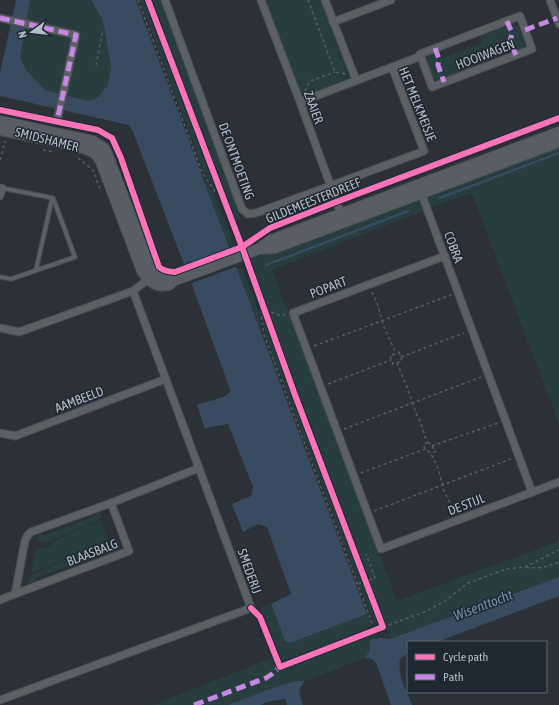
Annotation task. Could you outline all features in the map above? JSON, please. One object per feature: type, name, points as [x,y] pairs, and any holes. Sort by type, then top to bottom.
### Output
[{"type":"street","name":"DE ONTMOETING","points":[[165,0],[242,209],[248,214],[256,213],[424,151]]},
{"type":"street","name":"ZAAIER","points":[[261,0],[342,218]]},
{"type":"street","points":[[324,0],[354,77]]},
{"type":"street","points":[[333,22],[391,0]]},
{"type":"street","points":[[550,0],[559,24]]},
{"type":"street","name":"HOOIWAGEN","points":[[392,67],[420,56],[420,54],[520,16],[532,49],[432,87],[420,56]]},
{"type":"street","points":[[3,19],[76,35],[57,118]]},
{"type":"street","name":"HET MELKMEISJE","points":[[300,102],[354,77],[392,67],[424,151]]},
{"type":"street","points":[[0,121],[93,141],[104,148],[147,259],[151,276]]},
{"type":"street","points":[[0,130],[53,140],[95,153],[101,162],[142,271],[151,276]]},
{"type":"street","name":"GILDEMEESTERDREEF","points":[[420,189],[559,132]]},
{"type":"street","name":"GILDEMEESTERDREEF","points":[[151,276],[158,286],[169,285],[175,280],[259,249],[271,240],[342,218],[420,189],[559,142]]},
{"type":"street","points":[[0,196],[2,188]]},
{"type":"street","name":"COBRA","points":[[420,189],[532,492]]},
{"type":"street","name":"POPART","points":[[293,314],[445,256]]},
{"type":"street","points":[[0,328],[19,332],[134,292],[151,276]]},
{"type":"street","name":"SMEDERIJ","points":[[0,700],[251,608],[134,292]]},
{"type":"street","points":[[293,314],[381,549]]},
{"type":"street","name":"AAMBEELD","points":[[0,433],[15,436],[166,379]]},
{"type":"street","points":[[15,594],[24,541],[28,534],[200,468]]},
{"type":"street","name":"DE STIJL","points":[[381,549],[559,482]]},
{"type":"street","name":"BLAASBALG","points":[[0,600],[129,551],[111,503]]},
{"type":"lane","points":[[2,188],[53,198]]},
{"type":"lane","points":[[0,277],[11,279],[75,257],[53,198]]},
{"type":"lane","points":[[36,270],[53,198]]},
{"type":"path","points":[[138,0],[202,172],[215,192],[221,192]]},
{"type":"path","points":[[308,0],[335,72]]},
{"type":"path","points":[[96,65],[103,30]]},
{"type":"path","points":[[300,102],[310,81],[335,72],[354,77]]},
{"type":"path","points":[[218,184],[223,198]]},
{"type":"path","points":[[369,284],[383,320],[384,327],[396,353],[399,352],[402,361],[393,364],[391,360]]},
{"type":"path","points":[[306,349],[458,292]]},
{"type":"path","points":[[262,303],[272,322],[293,314]]},
{"type":"path","points":[[265,310],[282,316],[288,313],[293,314]]},
{"type":"path","points":[[265,310],[261,313],[264,335],[375,631]]},
{"type":"path","points":[[401,357],[472,330]]},
{"type":"path","points":[[391,360],[390,356],[396,353]]},
{"type":"path","points":[[321,387],[391,360]]},
{"type":"path","points":[[397,363],[427,442],[436,451],[431,454]]},
{"type":"path","points":[[337,431],[489,375]]},
{"type":"path","points":[[432,446],[505,420]]},
{"type":"path","points":[[427,442],[424,446],[431,454],[438,468],[448,501],[458,520]]},
{"type":"path","points":[[354,476],[426,449]]},
{"type":"path","points":[[368,513],[519,456]]},
{"type":"path","points":[[357,584],[365,578],[375,578],[364,555],[381,549]]},
{"type":"path","points":[[524,567],[559,550]]},
{"type":"path","points":[[368,633],[375,631],[382,625],[427,611],[445,601],[468,583],[506,569],[524,567],[536,568],[559,562]]},
{"type":"path","points":[[365,578],[369,588]]},
{"type":"green space","points":[[30,0],[91,0],[103,21],[111,67],[108,84],[99,97],[88,101],[45,90],[27,71],[20,58]]},
{"type":"green space","points":[[140,0],[145,0],[216,190],[215,191],[203,170]]},
{"type":"green space","points":[[151,0],[160,0],[241,218],[235,220],[232,219]]},
{"type":"green space","points":[[265,0],[320,0],[347,71],[345,80],[307,95],[300,92]]},
{"type":"green space","points":[[513,23],[518,26],[524,40],[523,49],[513,53],[510,45],[468,61],[470,69],[440,80],[434,79],[427,63],[429,55],[439,51],[442,58],[482,43],[480,36]]},
{"type":"green space","points":[[559,144],[559,424],[472,193],[430,208],[427,198],[428,196]]},
{"type":"green space","points":[[203,177],[214,194],[234,245],[229,248]]},
{"type":"green space","points":[[415,200],[418,201],[423,211],[272,270],[397,601],[559,541],[559,577],[390,639],[380,608],[248,259],[279,250]]},
{"type":"green space","points":[[242,267],[259,312],[262,335],[237,269]]},
{"type":"green space","points":[[262,316],[264,316],[381,626],[378,628],[376,627],[370,613],[266,337]]},
{"type":"green space","points":[[99,511],[102,518],[51,541],[36,543],[38,534],[41,533],[43,536],[95,516],[94,513]]},
{"type":"green space","points":[[100,520],[110,545],[79,552],[31,574],[37,548],[52,547],[52,542]]},
{"type":"green space","points":[[112,545],[115,552],[109,554],[108,551],[36,578],[37,581],[28,583],[30,576],[80,553]]},
{"type":"green space","points":[[271,604],[285,641],[290,643],[367,614],[376,638],[372,639],[370,650],[365,658],[305,681],[296,681],[275,687],[228,705],[153,705],[279,655],[260,607]]},
{"type":"water","points":[[16,0],[30,0],[20,58],[27,71],[45,90],[88,101],[99,97],[108,84],[111,67],[103,21],[91,0],[136,0],[367,614],[290,643],[285,641],[271,604],[291,594],[267,527],[258,524],[243,532],[232,504],[251,496],[253,487],[228,424],[205,429],[197,405],[223,397],[231,392],[192,285],[133,132],[129,125],[0,96],[0,73]]},
{"type":"water","name":"Wisenttocht","points":[[559,577],[559,596],[440,641],[407,641],[407,654],[400,659],[399,665],[403,682],[412,705],[391,705],[376,663],[372,659],[365,658],[370,650],[370,642],[372,639],[390,639]]},
{"type":"water","points":[[296,681],[305,681],[300,690],[300,698],[303,705],[287,705],[285,699],[267,702],[261,705],[228,705],[275,687]]},
{"type":"pier","points":[[231,248],[238,266],[189,284],[182,266]]},
{"type":"waterway","points":[[440,198],[559,153]]},
{"type":"waterway","points":[[266,265],[408,211]]},
{"type":"marked path","points":[[0,18],[76,35],[57,121]]},
{"type":"marked path","points":[[525,30],[557,18]]},
{"type":"marked path","points":[[507,21],[512,33],[510,42],[516,55]]},
{"type":"marked path","points":[[435,48],[439,59],[438,65],[444,82]]},
{"type":"marked path","points":[[194,705],[266,678],[280,667]]},
{"type":"cycle path","points":[[148,0],[242,247],[295,395],[383,627],[280,667],[260,617],[251,608]]},
{"type":"cycle path","points":[[0,110],[98,130],[112,138],[121,158],[159,267],[170,272],[175,272],[242,247],[270,228],[559,118]]}]
